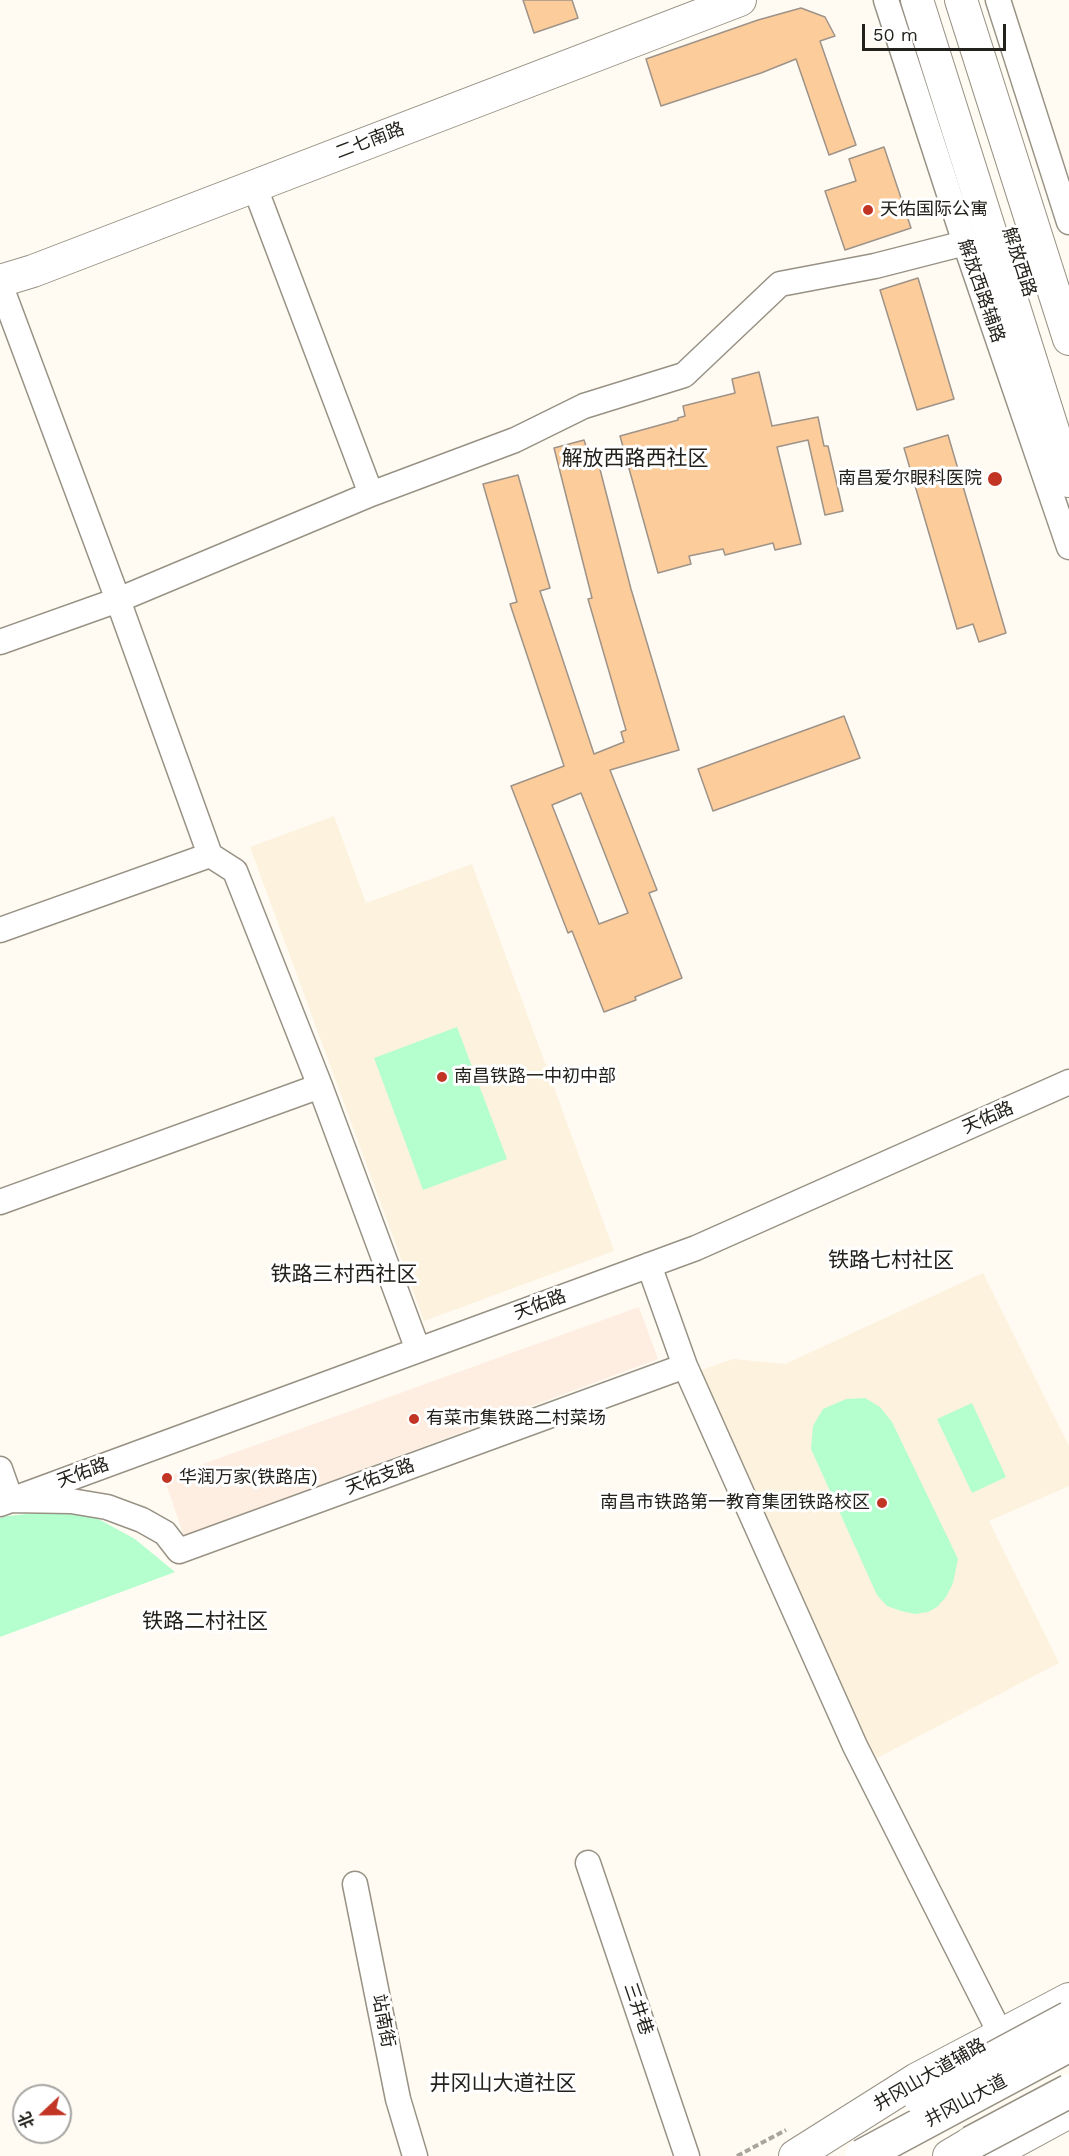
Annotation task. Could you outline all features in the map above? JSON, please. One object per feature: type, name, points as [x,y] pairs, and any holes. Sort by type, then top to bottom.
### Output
[{"type":"highway","points":[[908,2104],[1069,2018]]},
{"type":"highway","name":"井冈山大道","points":[[862,2156],[1069,2045]]},
{"type":"highway","name":"井冈山大道","points":[[901,2156],[1069,2066]]},
{"type":"highway","points":[[995,2150],[1069,2091]]},
{"type":"main road","name":"二七南路","points":[[0,261],[684,0]]},
{"type":"main road","name":"二七南路","points":[[0,283],[740,0]]},
{"type":"main road","name":"解放西路辅路","points":[[917,0],[1069,481]]},
{"type":"main road","name":"解放西路","points":[[936,0],[1069,422]]},
{"type":"main road","name":"解放西路","points":[[961,0],[1069,339]]},
{"type":"main road","points":[[979,0],[1069,277]]},
{"type":"main road","name":"井冈山大道辅路","points":[[797,2155],[917,2079],[1069,1999]]},
{"type":"main road","points":[[797,2155],[908,2104]]},
{"type":"main road","points":[[876,2156],[872,2138],[880,2120],[908,2104]]},
{"type":"main road","points":[[995,2150],[1069,2112]]},
{"type":"street","name":"解放西路辅路","points":[[886,0],[965,243],[1069,547]]},
{"type":"street","points":[[999,0],[1069,222]]},
{"type":"street","points":[[254,185],[371,494]]},
{"type":"street","points":[[0,642],[118,600],[371,494],[515,440],[584,406],[684,375],[780,284],[875,266],[965,243]]},
{"type":"street","points":[[0,283],[210,855],[235,872],[320,1086],[418,1350]]},
{"type":"street","points":[[0,930],[210,855]]},
{"type":"street","name":"天佑路","points":[[5,1502],[696,1248],[1069,1082]]},
{"type":"street","points":[[0,1202],[320,1086]]},
{"type":"street","points":[[649,1265],[685,1366],[855,1746],[1001,2035]]},
{"type":"street","name":"天佑支路","points":[[5,1502],[71,1501],[107,1507],[142,1520],[165,1533],[179,1551],[685,1366]]},
{"type":"street","points":[[0,1469],[5,1502]]},
{"type":"street","name":"三井巷","points":[[588,1863],[687,2156]]},
{"type":"street","name":"站南街","points":[[355,1884],[398,2099],[415,2156]]},
{"type":"shaded area","name":"南昌铁路一中初中部","points":[[334,816],[366,903],[472,864],[614,1251],[424,1321],[250,847]]},
{"type":"shaded area","name":"南昌市铁路第一教育集团铁路校区","points":[[983,1273],[1069,1446],[1069,1486],[989,1521],[1059,1663],[856,1769],[679,1378],[733,1359],[785,1364]]},
{"type":"shaded area","name":"有菜市集铁路二村菜场","points":[[639,1307],[658,1359],[184,1536],[164,1478]]},
{"type":"green space","points":[[457,1027],[507,1159],[423,1190],[374,1058]]},
{"type":"green space","points":[[865,1398],[880,1407],[892,1422],[958,1559],[953,1583],[946,1597],[937,1607],[928,1612],[915,1614],[901,1611],[887,1606],[877,1595],[811,1449],[813,1426],[823,1409],[846,1399]]},
{"type":"green space","points":[[972,1403],[1006,1477],[972,1493],[937,1419]]},
{"type":"green space","points":[[44,1512],[93,1516],[135,1539],[175,1572],[0,1637],[0,1518]]},
{"type":"building","points":[[523,0],[572,0],[578,18],[534,33]]},
{"type":"building","points":[[801,8],[825,17],[835,36],[820,41],[856,145],[829,155],[796,59],[661,106],[646,59],[758,20]]},
{"type":"building","name":"天佑国际公寓","points":[[884,147],[911,228],[845,250],[825,191],[856,181],[849,159]]},
{"type":"building","points":[[918,278],[954,399],[917,410],[880,290]]},
{"type":"building","points":[[759,372],[772,426],[818,417],[824,446],[828,446],[843,511],[825,515],[808,440],[777,447],[801,544],[775,550],[773,543],[725,555],[723,549],[689,556],[691,564],[658,573],[620,436],[678,420],[685,416],[683,406],[735,393],[732,379]]},
{"type":"building","points":[[948,435],[1006,633],[979,642],[973,624],[957,629],[904,448]]},
{"type":"building","points":[[584,440],[588,452],[595,450],[631,589],[679,750],[610,770],[657,890],[649,893],[682,978],[604,1012],[572,931],[568,933],[511,786],[564,766],[510,604],[517,602],[483,484],[518,475],[550,588],[540,591],[594,754],[624,742],[621,732],[626,730],[588,599],[592,598],[554,448]],"holes":[[[581,793],[628,913],[599,924],[552,805]]]},
{"type":"building","points":[[844,716],[860,758],[713,811],[698,769]]},
{"type":"place","name":"天佑国际公寓","points":[[868,210]]},
{"type":"place","name":"南昌爱尔眼科医院","points":[[995,479]]},
{"type":"place","name":"南昌铁路一中初中部","points":[[442,1077]]},
{"type":"place","name":"有菜市集铁路二村菜场","points":[[414,1419]]},
{"type":"place","name":"华润万家(铁路店)","points":[[167,1478]]},
{"type":"place","name":"南昌市铁路第一教育集团铁路校区","points":[[882,1503]]},
{"type":"district","name":"解放西路西社区","points":[[635,459]]},
{"type":"district","name":"铁路七村社区","points":[[891,1261]]},
{"type":"district","name":"铁路三村西社区","points":[[344,1275]]},
{"type":"district","name":"铁路二村社区","points":[[205,1622]]},
{"type":"district","name":"井冈山大道社区","points":[[503,2084]]}]
